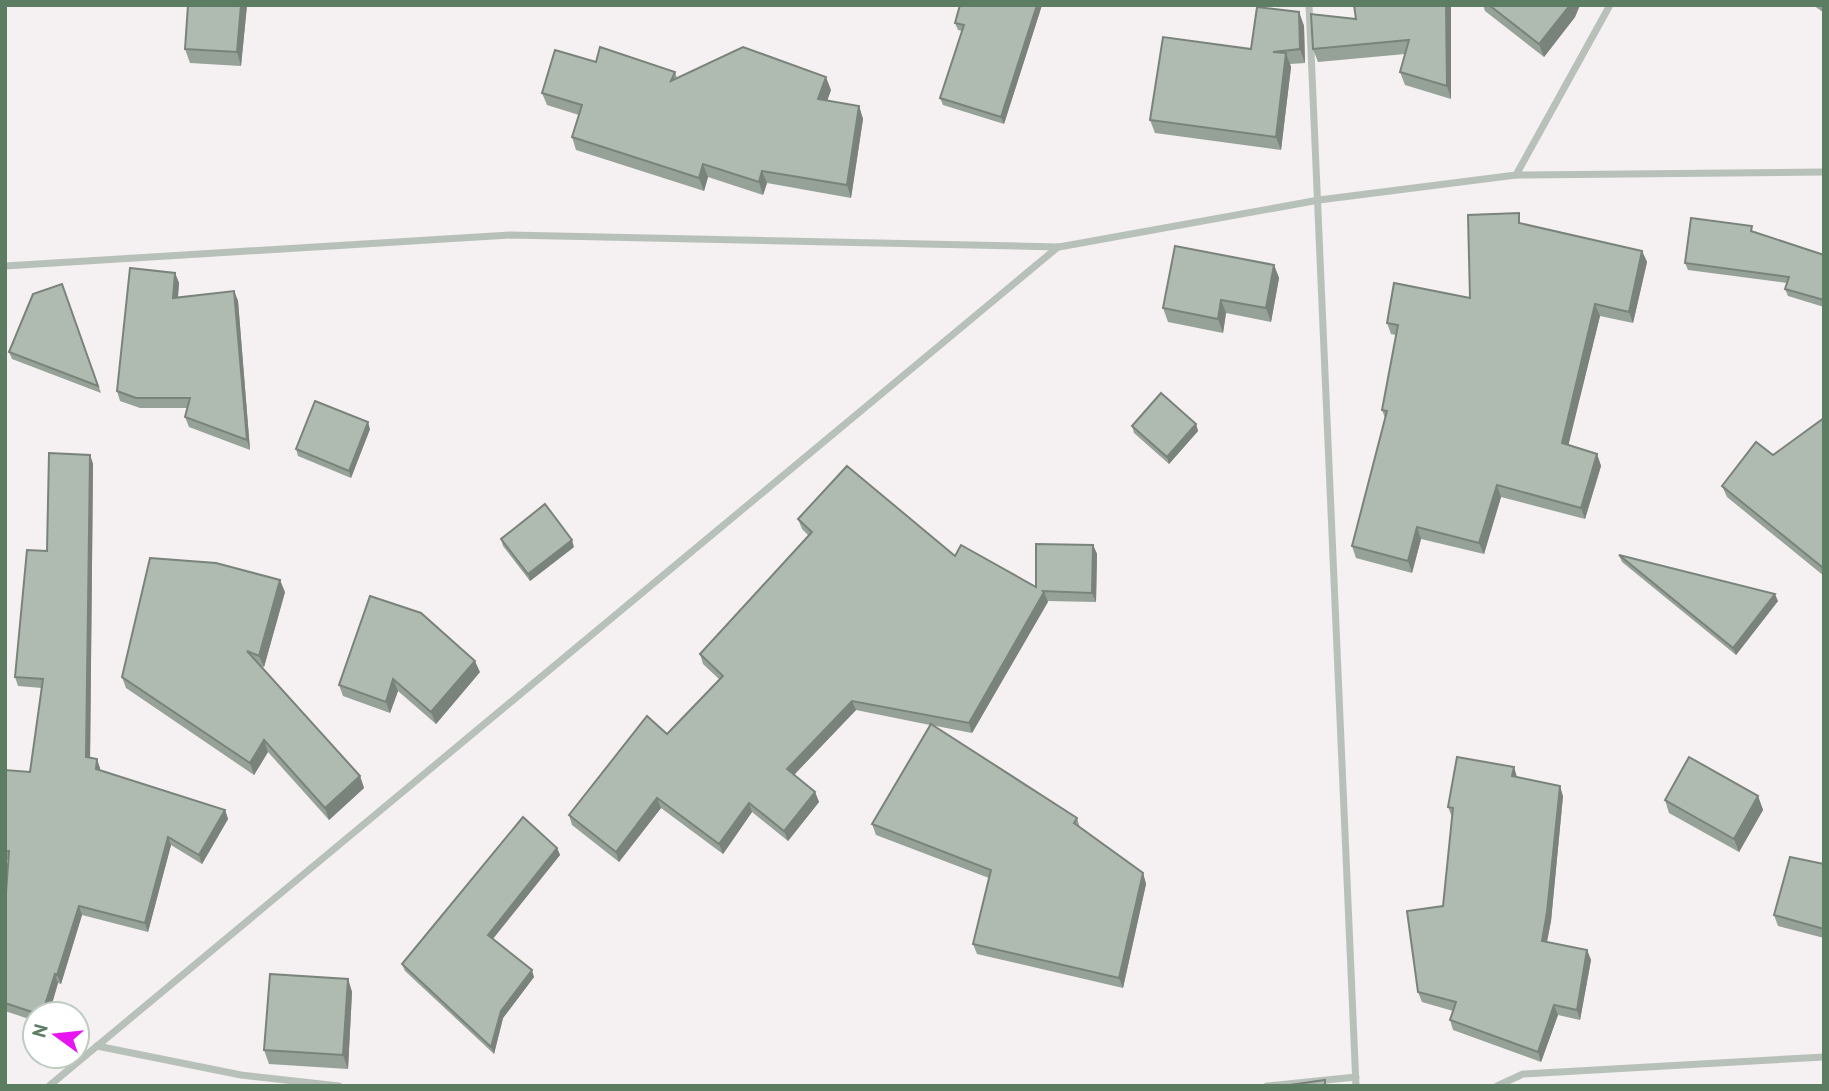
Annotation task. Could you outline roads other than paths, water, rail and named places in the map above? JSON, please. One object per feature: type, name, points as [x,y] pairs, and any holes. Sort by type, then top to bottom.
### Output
[{"type":"street","points":[[1267,1086],[1356,1082],[1309,5]]},
{"type":"street","points":[[1516,175],[1610,5]]},
{"type":"street","points":[[5,266],[510,235],[1059,247],[1319,200],[1516,175],[1824,172]]},
{"type":"street","points":[[50,1086],[1059,247]]},
{"type":"street","points":[[97,1046],[242,1075],[339,1086]]},
{"type":"street","points":[[1497,1086],[1524,1074],[1824,1057]]}]
